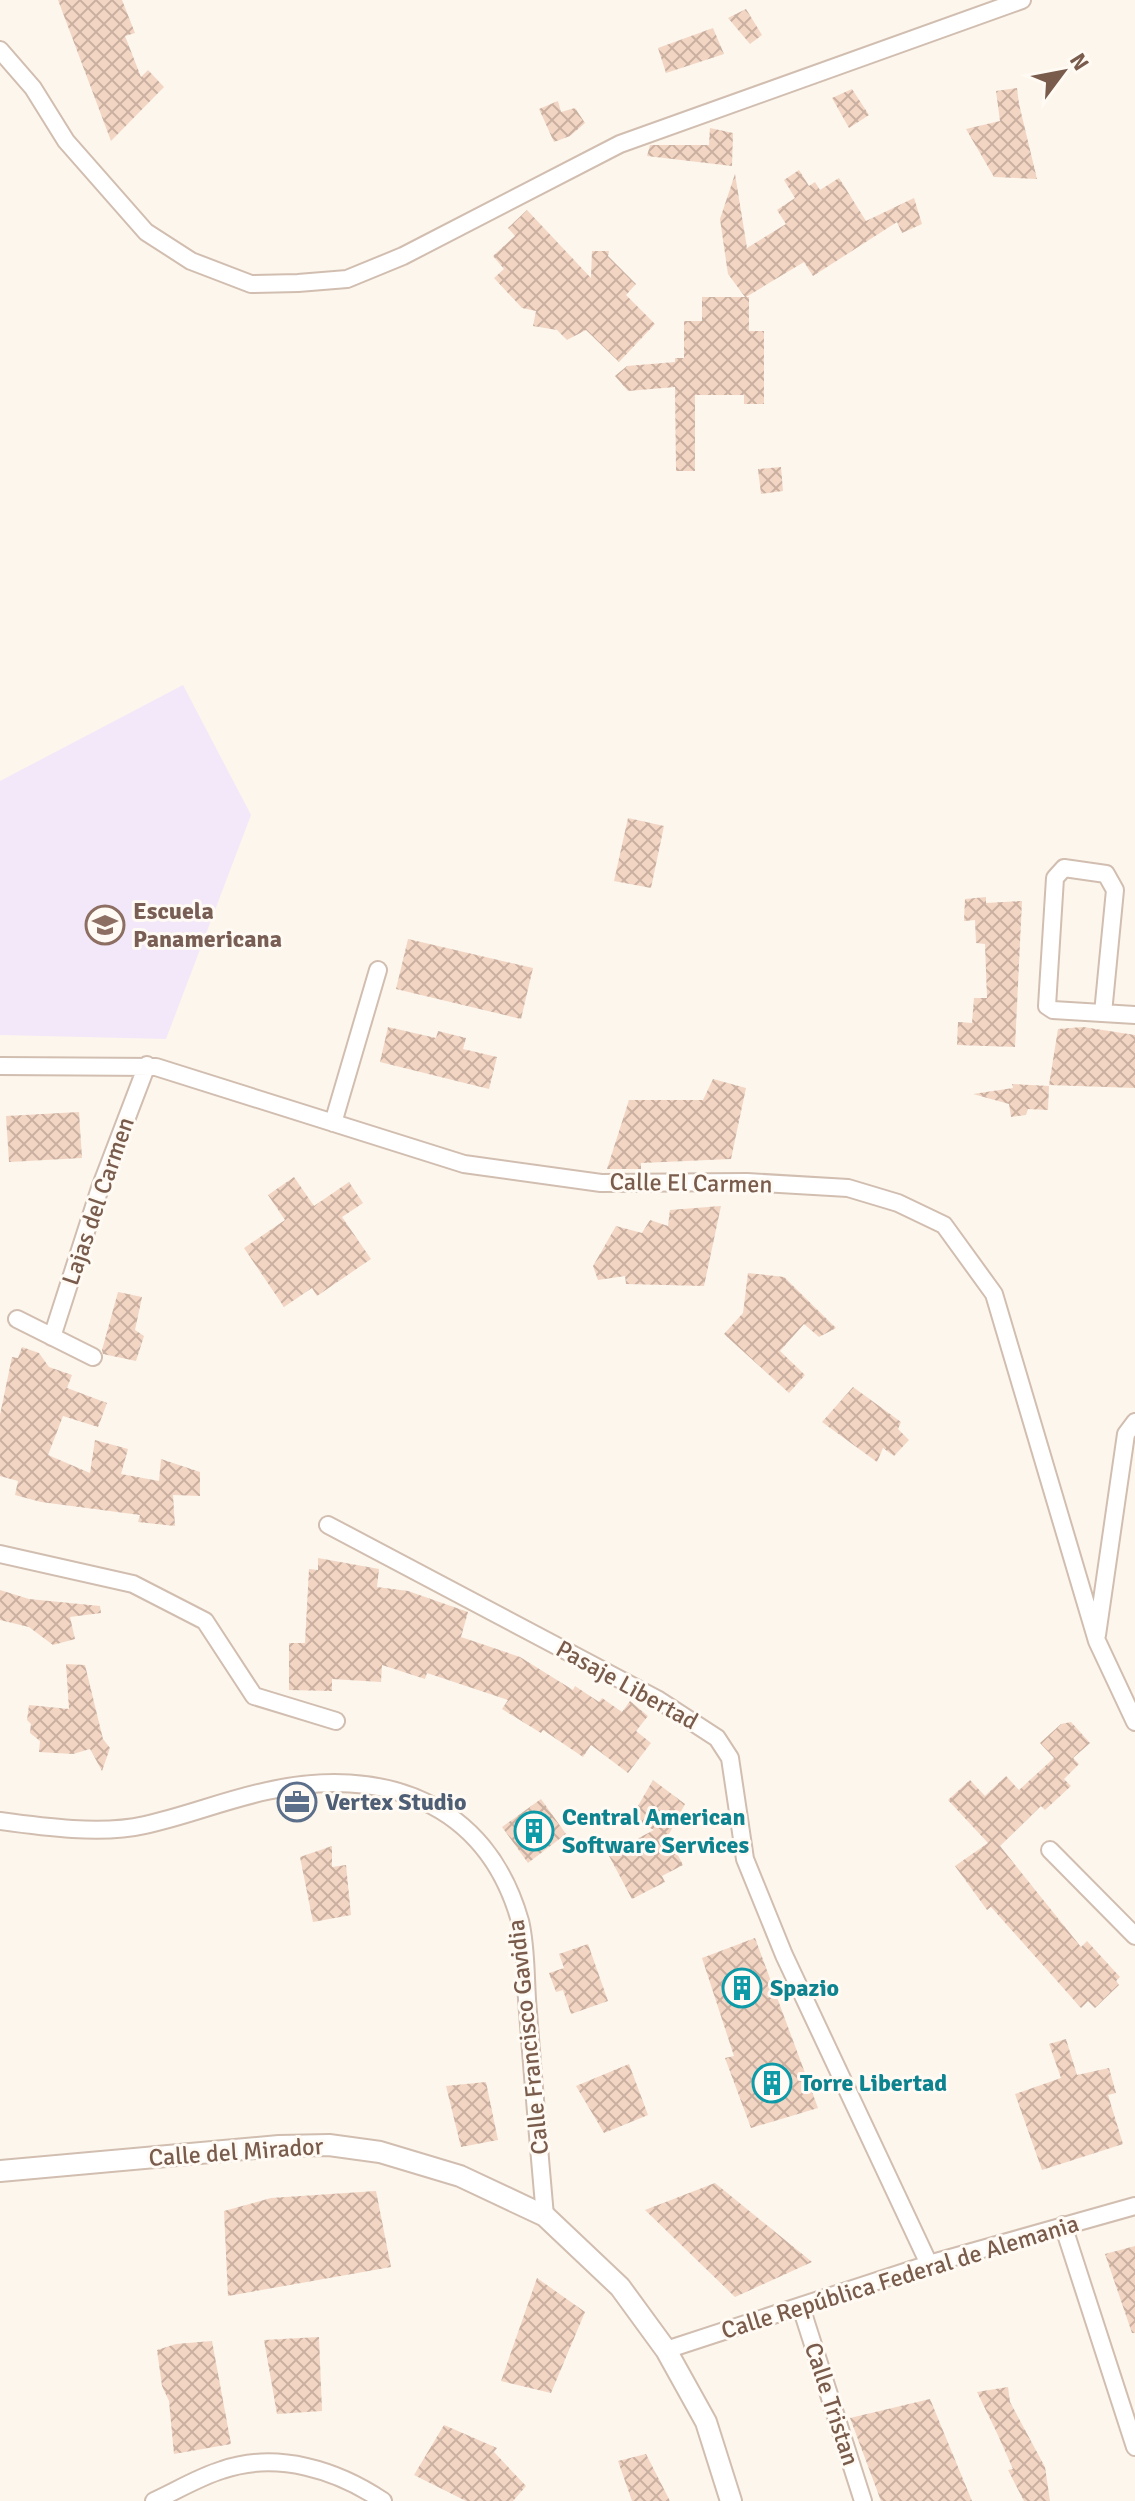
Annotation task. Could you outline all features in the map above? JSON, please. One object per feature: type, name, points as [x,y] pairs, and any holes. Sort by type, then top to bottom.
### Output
[{"type":"street","points":[[0,50],[33,88],[66,141],[146,232],[191,261],[251,284],[298,283],[347,279],[403,256],[620,144],[1022,0]]},
{"type":"street","points":[[1103,1013],[1115,890],[1106,874],[1064,868],[1055,878],[1047,1006],[1053,1010],[1135,1015]]},
{"type":"street","points":[[333,1123],[378,970]]},
{"type":"street","name":"Calle El Carmen","points":[[0,1066],[147,1065],[464,1164],[601,1183],[747,1182],[848,1188],[898,1203],[944,1225],[994,1294],[1097,1641],[1135,1722]]},
{"type":"street","name":"Lajas del Carmen","points":[[52,1337],[100,1188],[147,1065]]},
{"type":"street","points":[[17,1319],[93,1357]]},
{"type":"street","points":[[1097,1641],[1132,1429]]},
{"type":"street","name":"Pasaje Libertad","points":[[328,1525],[657,1699],[717,1738],[730,1758],[745,1859],[784,1955],[929,2264]]},
{"type":"street","points":[[0,1554],[133,1584],[205,1621],[254,1696],[336,1721]]},
{"type":"street","name":"Calle Francisco Gavidia","points":[[0,1821],[60,1828],[141,1826],[269,1790],[348,1782],[377,1784],[411,1795],[462,1825],[482,1845],[500,1871],[521,1925],[545,2216]]},
{"type":"street","points":[[1050,1850],[1135,1936]]},
{"type":"street","name":"Calle del Mirador","points":[[0,2171],[279,2146],[329,2145],[380,2152],[460,2176],[545,2216],[620,2287],[666,2350],[706,2422],[731,2501]]},
{"type":"street","name":"Calle República Federal de Alemania","points":[[666,2350],[929,2264],[1135,2206]]},
{"type":"street","points":[[1063,2225],[1135,2447]]},
{"type":"street","name":"Calle Tristan","points":[[801,2307],[863,2501]]},
{"type":"street","points":[[154,2501],[222,2470],[254,2463],[322,2471],[355,2483],[383,2501]]},
{"type":"shaded area","name":"Escuela Panamericana","points":[[183,685],[251,815],[166,1039],[0,1035],[0,781]]},
{"type":"building","points":[[58,0],[122,0],[135,33],[125,36],[141,77],[148,70],[164,87],[111,141]]},
{"type":"building","points":[[746,9],[762,35],[750,44],[728,18]]},
{"type":"building","points":[[713,28],[724,54],[666,73],[658,48]]},
{"type":"building","points":[[1017,88],[1037,179],[994,177],[966,129],[1000,121],[996,91]]},
{"type":"building","points":[[852,89],[869,115],[849,128],[832,98]]},
{"type":"building","points":[[558,101],[561,112],[575,108],[585,123],[570,136],[554,142],[539,109]]},
{"type":"building","points":[[710,128],[733,133],[732,166],[647,156],[650,145],[709,145]]},
{"type":"building","points":[[799,170],[809,186],[815,182],[820,190],[839,178],[866,221],[914,198],[922,224],[902,233],[897,222],[813,276],[804,262],[746,297],[749,297],[749,331],[764,331],[764,404],[744,404],[744,395],[695,395],[695,471],[676,471],[675,387],[628,391],[615,376],[627,366],[675,362],[675,358],[684,358],[684,321],[702,321],[702,297],[745,297],[728,274],[720,219],[735,174],[747,248],[786,224],[777,210],[795,198],[784,180]]},
{"type":"building","points":[[527,210],[591,278],[592,251],[609,251],[608,256],[636,284],[626,295],[655,324],[619,362],[586,330],[567,340],[557,330],[533,326],[536,311],[522,308],[494,278],[504,269],[493,256],[515,236],[508,228]]},
{"type":"building","points":[[781,467],[783,491],[761,494],[758,469]]},
{"type":"building","points":[[628,818],[664,826],[651,888],[614,881]]},
{"type":"building","points":[[986,897],[986,903],[1022,901],[1015,1047],[957,1045],[958,1022],[972,1023],[974,998],[987,998],[985,944],[976,943],[975,920],[964,921],[965,899]]},
{"type":"building","points":[[408,939],[533,968],[521,1019],[396,989]]},
{"type":"building","points":[[388,1027],[436,1038],[438,1031],[466,1038],[463,1049],[497,1057],[489,1089],[380,1062]]},
{"type":"building","points":[[1083,1027],[1135,1035],[1135,1088],[1049,1085],[1058,1029]]},
{"type":"building","points":[[713,1079],[746,1088],[731,1159],[641,1163],[641,1169],[607,1169],[629,1100],[703,1100]]},
{"type":"building","points":[[1012,1084],[1049,1086],[1048,1110],[1028,1109],[1026,1115],[1011,1117],[1009,1104],[973,1094],[1013,1088]]},
{"type":"building","points":[[79,1112],[82,1158],[9,1162],[6,1116]]},
{"type":"building","points":[[294,1177],[314,1206],[349,1182],[363,1203],[342,1217],[371,1259],[317,1296],[312,1288],[284,1307],[244,1248],[285,1220],[268,1195]]},
{"type":"building","points":[[721,1206],[704,1286],[626,1284],[625,1276],[598,1280],[593,1266],[616,1226],[642,1233],[650,1220],[668,1226],[670,1210]]},
{"type":"building","points":[[748,1273],[784,1277],[836,1328],[819,1337],[804,1324],[780,1351],[805,1375],[789,1393],[724,1334],[743,1313]]},
{"type":"building","points":[[118,1292],[142,1297],[135,1330],[144,1336],[136,1361],[103,1354]]},
{"type":"building","points":[[22,1347],[39,1353],[49,1367],[72,1375],[67,1388],[107,1403],[98,1427],[63,1416],[48,1455],[90,1473],[95,1440],[128,1449],[121,1474],[159,1481],[161,1459],[200,1472],[200,1496],[173,1495],[175,1526],[138,1522],[140,1515],[41,1502],[15,1495],[18,1481],[0,1476],[0,1415],[12,1357],[18,1358]]},
{"type":"building","points":[[853,1387],[901,1422],[898,1429],[909,1440],[894,1456],[883,1448],[877,1462],[822,1422]]},
{"type":"building","points":[[318,1558],[379,1569],[377,1587],[408,1591],[468,1612],[461,1637],[520,1657],[573,1690],[575,1686],[599,1702],[602,1698],[622,1712],[630,1701],[648,1716],[636,1731],[651,1743],[628,1773],[591,1745],[583,1757],[543,1730],[541,1733],[502,1709],[508,1700],[427,1673],[425,1679],[382,1665],[381,1682],[332,1679],[332,1691],[289,1690],[289,1643],[305,1643],[309,1569],[318,1570]]},
{"type":"building","points":[[0,1590],[29,1599],[100,1606],[101,1613],[70,1617],[75,1639],[53,1645],[29,1627],[0,1620]]},
{"type":"building","points":[[66,1664],[85,1665],[103,1739],[110,1748],[102,1771],[90,1749],[73,1754],[39,1752],[40,1741],[30,1733],[31,1724],[27,1720],[29,1705],[69,1709]]},
{"type":"building","points":[[1071,1722],[1090,1743],[1073,1758],[1079,1764],[1064,1779],[1071,1786],[1045,1810],[1041,1806],[1000,1846],[1081,1947],[1087,1941],[1120,1977],[1116,1981],[1119,1985],[1095,2008],[1088,2001],[1081,2008],[991,1907],[987,1910],[955,1866],[988,1843],[948,1800],[970,1780],[985,1796],[1006,1776],[1019,1790],[1054,1758],[1040,1743],[1061,1724]]},
{"type":"building","points":[[653,1780],[685,1804],[668,1836],[683,1865],[662,1876],[665,1882],[632,1899],[608,1854],[654,1830],[631,1818]]},
{"type":"building","name":"Central American Software Services","points":[[541,1799],[566,1834],[528,1863],[502,1827]]},
{"type":"building","points":[[332,1846],[332,1867],[346,1865],[351,1915],[313,1922],[300,1857]]},
{"type":"building","points":[[755,1938],[818,2108],[751,2128],[725,2058],[734,2056],[702,1958]]},
{"type":"building","points":[[588,1944],[608,2001],[571,2014],[563,1990],[556,1992],[549,1973],[564,1968],[559,1954]]},
{"type":"building","points":[[1066,2039],[1077,2075],[1109,2068],[1116,2093],[1108,2095],[1123,2144],[1042,2170],[1015,2094],[1061,2078],[1049,2044]]},
{"type":"building","points":[[629,2064],[648,2115],[604,2133],[576,2086]]},
{"type":"building","points":[[486,2082],[498,2140],[461,2147],[446,2086]]},
{"type":"building","points":[[715,2183],[812,2262],[735,2297],[645,2210]]},
{"type":"building","points":[[376,2191],[391,2267],[228,2296],[224,2211],[271,2198]]},
{"type":"building","points":[[1135,2246],[1135,2333],[1132,2333],[1105,2254]]},
{"type":"building","points":[[537,2278],[585,2312],[551,2393],[501,2381]]},
{"type":"building","points":[[319,2337],[322,2411],[277,2414],[264,2340]]},
{"type":"building","points":[[212,2341],[231,2444],[174,2454],[169,2401],[162,2386],[157,2350],[176,2344]]},
{"type":"building","points":[[1008,2387],[1010,2402],[1045,2467],[1050,2501],[1024,2501],[1008,2470],[1013,2469],[977,2392]]},
{"type":"building","points":[[930,2399],[972,2501],[881,2501],[850,2418]]},
{"type":"building","points":[[444,2425],[497,2448],[494,2452],[526,2486],[513,2501],[466,2501],[414,2475]]},
{"type":"building","points":[[646,2454],[670,2501],[632,2501],[618,2461]]},
{"type":"place","name":"Escuela Panamericana","points":[[105,925]]},
{"type":"place","name":"Vertex Studio","points":[[297,1802]]},
{"type":"place","name":"Central American Software Services","points":[[534,1831]]},
{"type":"place","name":"Spazio","points":[[742,1988]]},
{"type":"place","name":"Torre Libertad","points":[[772,2083]]}]
